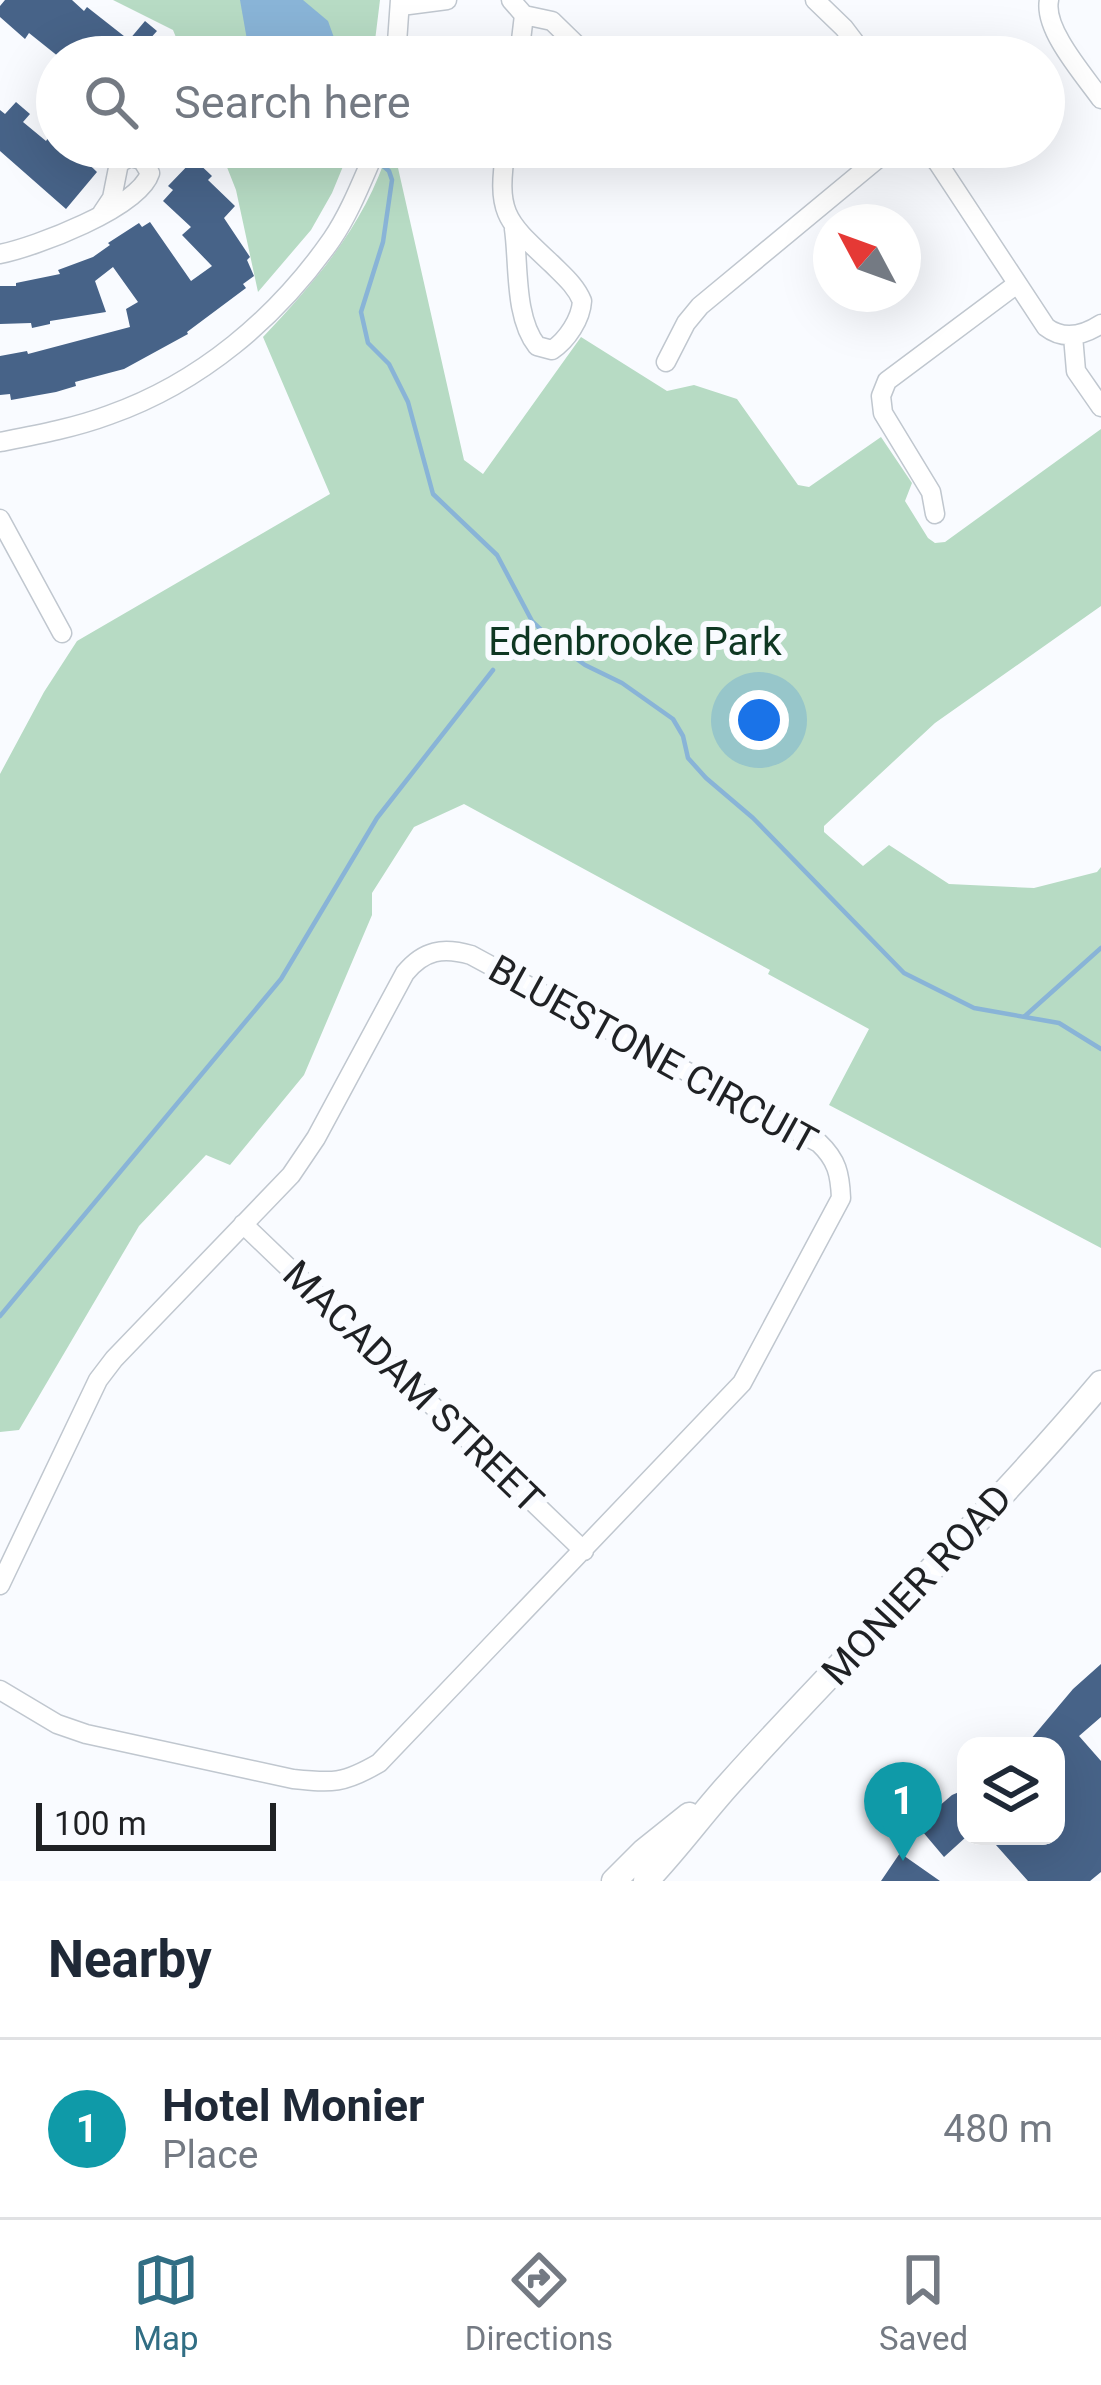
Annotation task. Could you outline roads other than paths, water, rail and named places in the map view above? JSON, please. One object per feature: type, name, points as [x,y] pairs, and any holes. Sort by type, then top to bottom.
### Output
[{"type":"main road","name":"MONIER ROAD","points":[[646,1881],[729,1784],[1057,1436],[1101,1383]]},
{"type":"main road","name":"MONIER ROAD","points":[[614,1881],[729,1784]]},
{"type":"street","points":[[398,36],[400,3],[447,0]]},
{"type":"street","points":[[815,0],[850,36]]},
{"type":"street","points":[[1049,0],[1047,12],[1058,36]]},
{"type":"street","points":[[518,8],[552,21],[568,36]]},
{"type":"street","points":[[1065,46],[1101,99]]},
{"type":"street","points":[[0,442],[111,415],[177,384],[224,352],[259,325],[332,238],[368,168]]},
{"type":"street","points":[[504,168],[501,192],[514,229],[515,269],[528,332],[537,346],[551,350],[578,317],[582,299],[514,229]]},
{"type":"street","points":[[666,362],[700,306],[867,168]]},
{"type":"street","points":[[941,168],[1046,327],[1073,336],[1101,324]]},
{"type":"street","points":[[0,254],[80,228],[102,213]]},
{"type":"street","points":[[935,514],[931,492],[883,413],[880,396],[886,381],[1017,284]]},
{"type":"street","points":[[1073,336],[1076,371],[1101,407]]},
{"type":"street","points":[[0,519],[62,633]]},
{"type":"street","name":"BLUESTONE CIRCUIT","points":[[0,1585],[98,1380],[291,1175],[405,973],[435,950],[471,955],[832,1154],[840,1174],[841,1198],[742,1383],[379,1763],[352,1779],[293,1780],[86,1734],[57,1724],[0,1690]]},
{"type":"street","name":"MACADAM STREET","points":[[243,1224],[584,1551]]},
{"type":"water","points":[[240,0],[303,0],[328,21],[333,36],[246,36]]},
{"type":"waterway","points":[[386,168],[392,180],[383,242],[361,312],[368,343],[389,364],[408,402],[433,494],[497,555],[532,621],[585,665],[622,683],[673,719],[688,758],[706,778],[753,818],[904,973],[974,1008],[1059,1023],[1101,1049]]},
{"type":"waterway","points":[[502,658],[532,621]]},
{"type":"waterway","points":[[0,1316],[281,979],[377,818],[493,670]]},
{"type":"waterway","points":[[1025,1016],[1101,948]]},
{"type":"place","name":"Hotel Monier","points":[[903,1861]]},
{"type":"park label","name":"Edenbrooke Park","points":[[635,642]]}]
